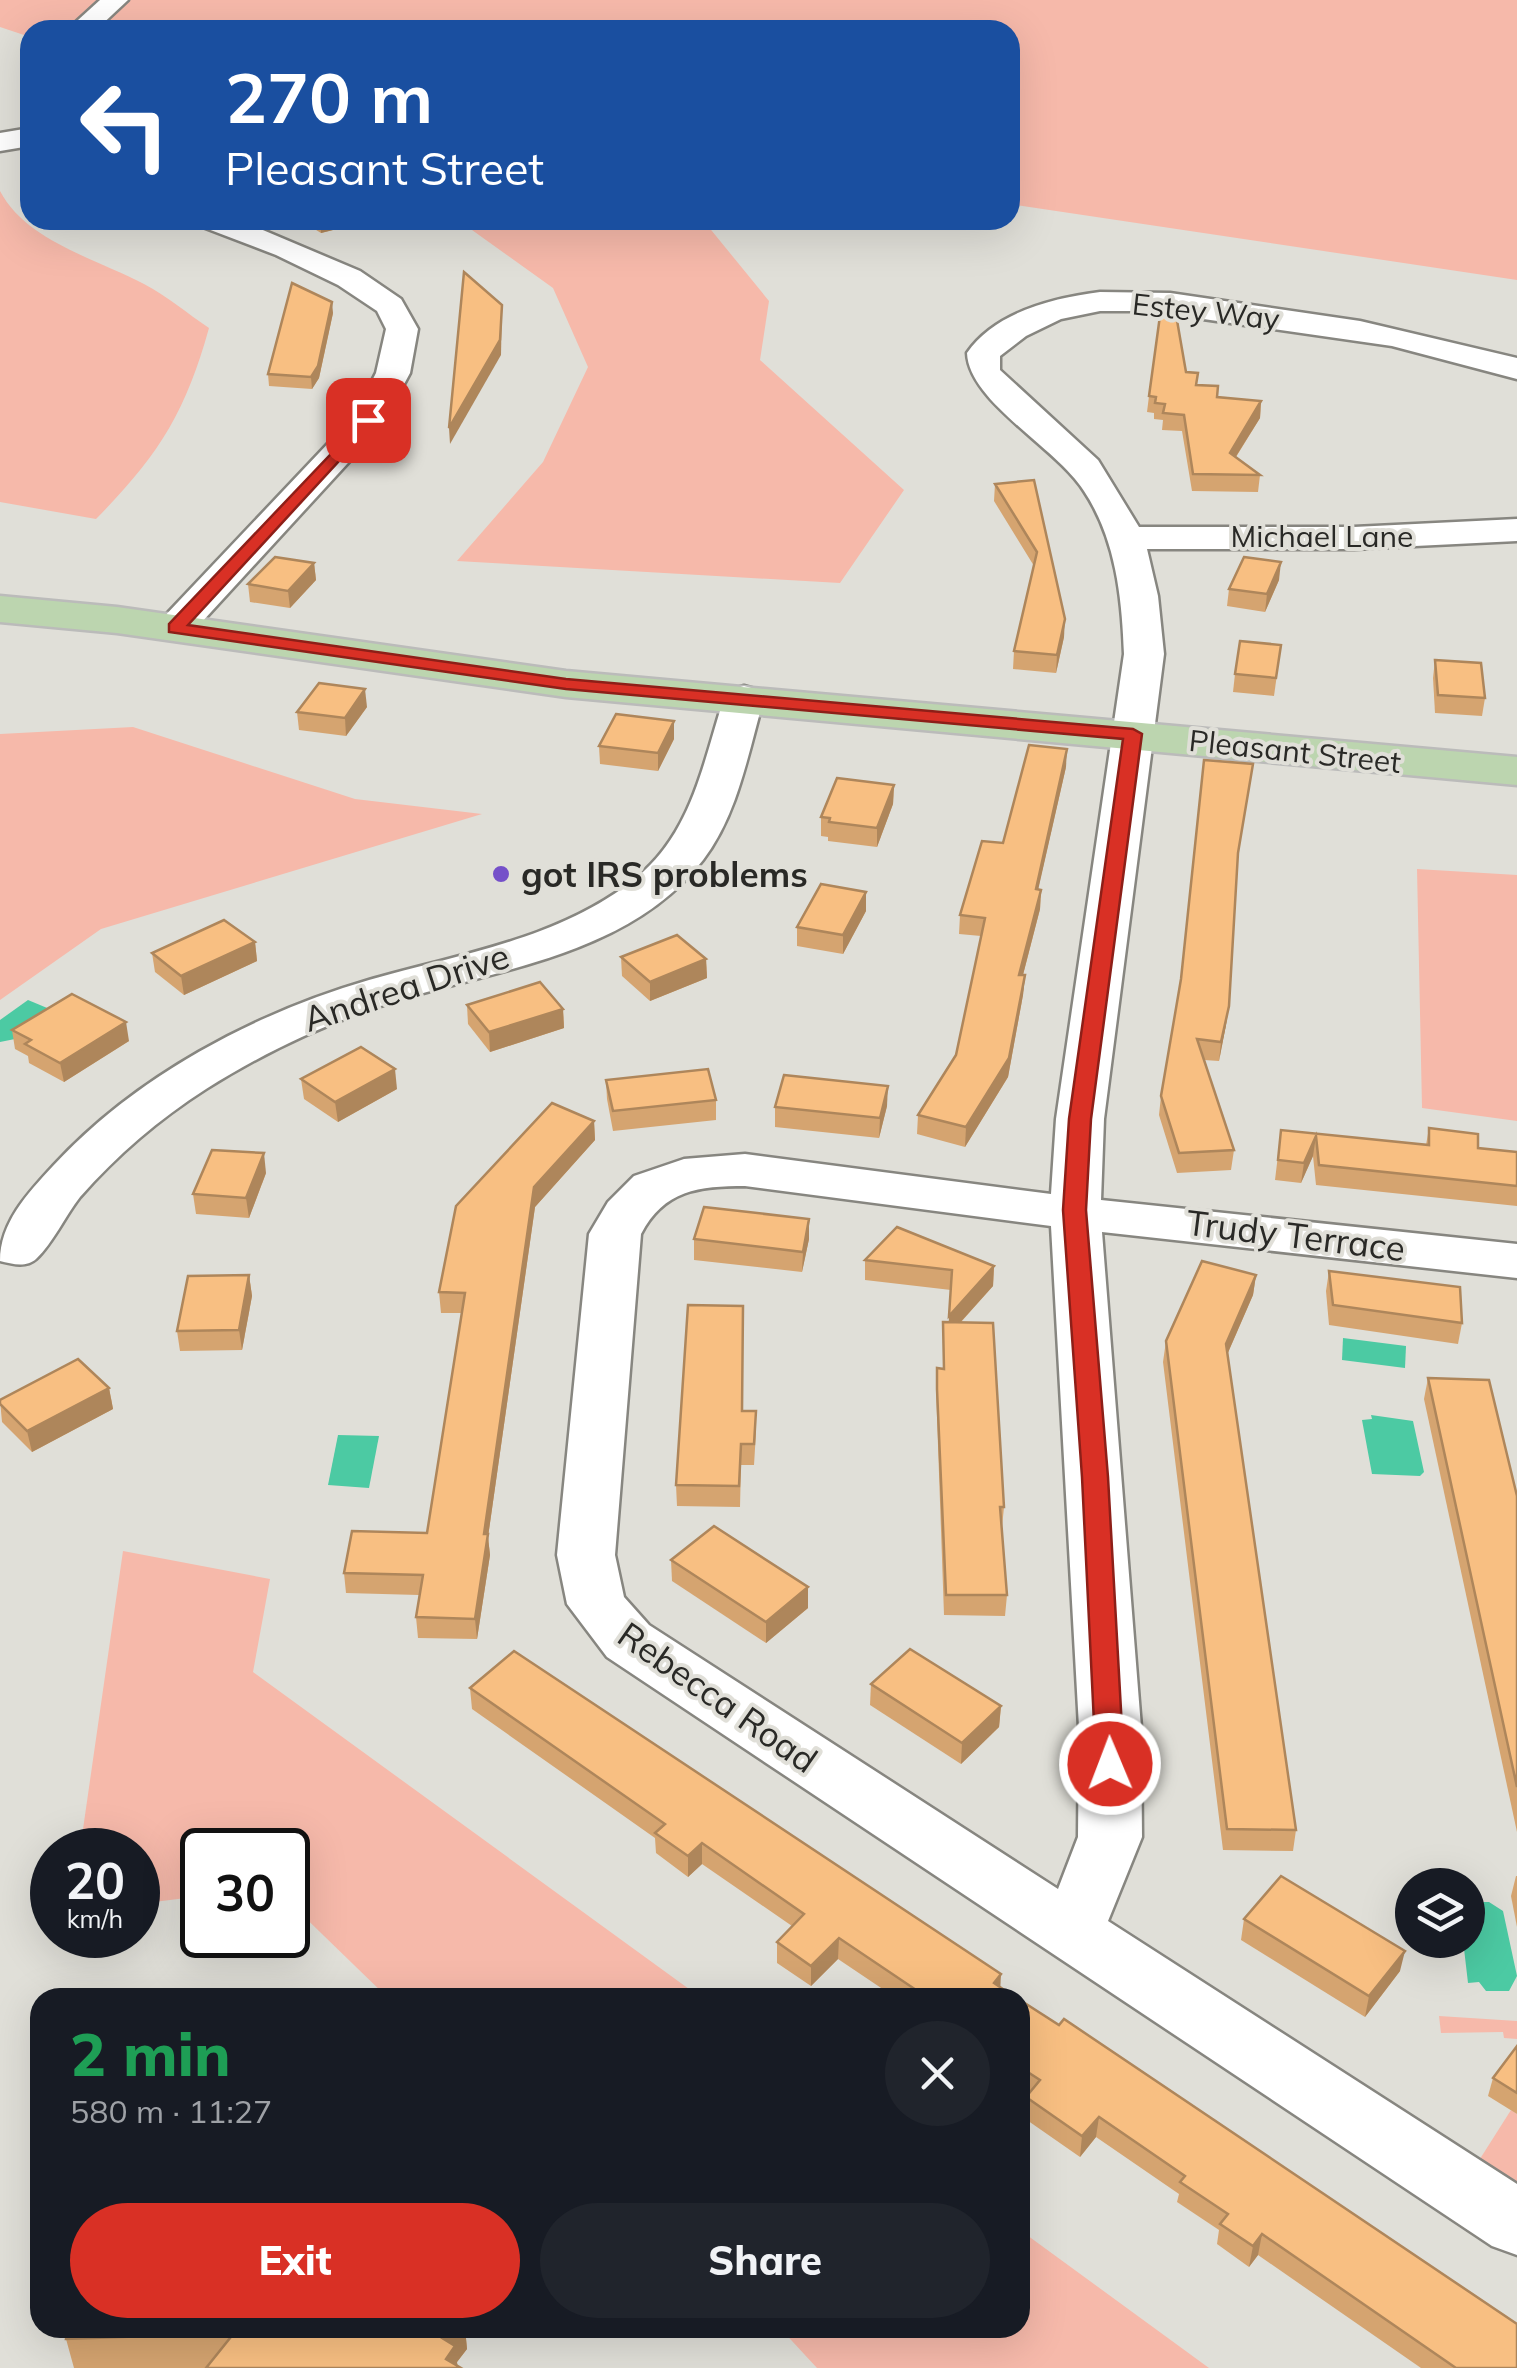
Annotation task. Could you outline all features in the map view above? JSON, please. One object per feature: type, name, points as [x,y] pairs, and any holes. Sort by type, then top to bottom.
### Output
[{"type":"main road","name":"Pleasant Street","points":[[0,610],[175,628],[478,673],[1517,771]]},
{"type":"street","points":[[175,628],[368,420],[393,373],[402,330],[390,306],[349,278],[235,230]]},
{"type":"street","name":"Estey Way","points":[[1070,1931],[1101,1868],[1110,1838],[1110,1746],[1074,1210],[1080,1119],[1144,654],[1142,592],[1128,538],[1099,488],[1067,448],[984,372],[983,353],[1008,330],[1036,316],[1124,300],[1181,304],[1391,334],[1476,354],[1517,369]]},
{"type":"street","name":"Michael Lane","points":[[1128,538],[1354,538],[1517,530]]},
{"type":"street","name":"Andrea Drive","points":[[16,1249],[62,1186],[130,1122],[230,1057],[338,1005],[542,943],[604,920],[652,886],[687,852],[705,816],[744,698]]},
{"type":"street","name":"Rebecca Road","points":[[1074,1210],[966,1201],[745,1170],[687,1173],[664,1179],[635,1196],[615,1234],[586,1555],[596,1604],[628,1641],[1517,2223]]},
{"type":"street","name":"Trudy Terrace","points":[[1074,1210],[1517,1260]]},
{"type":"shaded area","points":[[0,0],[1517,0],[1517,280],[1020,205],[1020,20],[20,20],[20,34],[0,27]]},
{"type":"shaded area","points":[[0,191],[20,216],[20,230],[37,230],[153,289],[209,328],[190,385],[167,432],[136,475],[96,519],[0,502]]},
{"type":"shaded area","points":[[472,230],[711,230],[769,301],[760,360],[904,490],[840,583],[457,561],[543,462],[588,367],[553,288]]},
{"type":"shaded area","points":[[133,727],[355,799],[482,814],[101,929],[0,1000],[0,734]]},
{"type":"shaded area","points":[[1417,869],[1517,875],[1517,1121],[1422,1108]]},
{"type":"shaded area","points":[[28,1000],[52,1010],[15,1039],[0,1042],[0,1020]]},
{"type":"shaded area","points":[[1343,1338],[1406,1346],[1405,1368],[1342,1360]]},
{"type":"shaded area","points":[[1371,1415],[1413,1421],[1424,1472],[1420,1476],[1372,1474],[1362,1420],[1372,1419]]},
{"type":"shaded area","points":[[338,1435],[379,1436],[369,1488],[328,1485]]},
{"type":"shaded area","points":[[123,1551],[270,1579],[253,1672],[688,1988],[378,1988],[310,1922],[310,1828],[180,1828],[180,1899],[160,1901],[160,1828],[83,1828]]},
{"type":"shaded area","points":[[1485,1902],[1489,1902],[1503,1911],[1517,1976],[1509,1991],[1486,1991],[1479,1982],[1468,1983],[1465,1958],[1485,1958]]},
{"type":"shaded area","points":[[1439,2016],[1517,2021],[1517,2039],[1504,2038],[1503,2032],[1441,2033]]},
{"type":"shaded area","points":[[1511,2110],[1517,2114],[1517,2187],[1478,2162]]},
{"type":"shaded area","points":[[1030,2237],[1209,2368],[817,2368],[789,2338],[1030,2338]]},
{"type":"building","points":[[464,272],[502,305],[500,340],[449,428]]},
{"type":"building","points":[[292,283],[332,302],[318,366],[311,377],[268,374]]},
{"type":"building","points":[[1162,301],[1174,303],[1186,372],[1198,373],[1196,385],[1218,386],[1217,397],[1261,401],[1230,453],[1260,475],[1193,474],[1184,415],[1163,413],[1165,404],[1155,403],[1156,397],[1149,396]]},
{"type":"building","points":[[1034,480],[1065,619],[1057,655],[1014,651],[1037,552],[995,484]]},
{"type":"building","points":[[275,557],[314,563],[288,591],[248,584]]},
{"type":"building","points":[[1244,557],[1281,562],[1267,594],[1229,589]]},
{"type":"building","points":[[1240,641],[1281,645],[1276,678],[1235,674]]},
{"type":"building","points":[[1435,660],[1481,663],[1485,698],[1438,695]]},
{"type":"building","points":[[319,683],[365,689],[345,718],[297,712]]},
{"type":"building","points":[[616,714],[674,721],[658,753],[599,746]]},
{"type":"building","points":[[1029,745],[1067,749],[1036,889],[1041,890],[1019,975],[1025,975],[1009,1058],[966,1127],[918,1115],[956,1055],[985,918],[960,915],[982,841],[1003,843]]},
{"type":"building","points":[[1204,760],[1253,764],[1238,853],[1229,1006],[1221,1042],[1197,1039],[1234,1150],[1179,1153],[1161,1096],[1181,979]]},
{"type":"building","points":[[837,778],[894,785],[877,828],[829,822],[830,818],[821,817]]},
{"type":"building","points":[[821,884],[866,892],[843,935],[797,927]]},
{"type":"building","points":[[224,920],[255,942],[181,976],[152,953]]},
{"type":"building","points":[[677,935],[706,959],[650,982],[621,957]]},
{"type":"building","points":[[540,982],[563,1009],[489,1032],[467,1005]]},
{"type":"building","points":[[72,994],[126,1022],[60,1063],[25,1044],[31,1040],[12,1030]]},
{"type":"building","points":[[361,1047],[395,1069],[335,1102],[301,1079]]},
{"type":"building","points":[[708,1069],[716,1100],[613,1111],[606,1080]]},
{"type":"building","points":[[784,1075],[888,1086],[880,1118],[775,1107]]},
{"type":"building","points":[[552,1103],[594,1121],[534,1187],[475,1619],[416,1617],[423,1575],[344,1573],[352,1531],[427,1533],[465,1293],[439,1292],[456,1206]]},
{"type":"building","points":[[1429,1128],[1478,1134],[1478,1148],[1517,1152],[1517,1186],[1319,1165],[1316,1136],[1304,1163],[1278,1160],[1281,1130],[1429,1145]]},
{"type":"building","points":[[212,1150],[264,1153],[246,1198],[193,1194]]},
{"type":"building","points":[[704,1207],[809,1219],[803,1252],[694,1239]]},
{"type":"building","points":[[897,1227],[994,1266],[949,1316],[952,1270],[865,1260]]},
{"type":"building","points":[[1202,1261],[1256,1275],[1226,1344],[1296,1830],[1227,1829],[1166,1341]]},
{"type":"building","points":[[1329,1271],[1460,1287],[1462,1323],[1333,1305]]},
{"type":"building","points":[[249,1275],[239,1330],[177,1331],[188,1276]]},
{"type":"building","points":[[688,1305],[743,1306],[742,1411],[756,1411],[754,1444],[741,1444],[739,1486],[676,1485]]},
{"type":"building","points":[[943,1322],[993,1323],[1007,1595],[946,1595],[937,1389],[937,1368],[944,1369]]},
{"type":"building","points":[[78,1359],[109,1388],[27,1431],[0,1404],[0,1400]]},
{"type":"building","points":[[1428,1378],[1489,1380],[1517,1496],[1517,1787]]},
{"type":"building","points":[[714,1526],[808,1587],[766,1622],[671,1560]]},
{"type":"building","points":[[910,1649],[1001,1706],[962,1743],[871,1684]]},
{"type":"building","points":[[514,1651],[1001,1974],[994,1983],[1001,1988],[913,1988],[839,1938],[811,1966],[777,1942],[804,1914],[702,1843],[688,1856],[655,1833],[665,1824],[470,1688]]},
{"type":"building","points":[[1281,1876],[1395,1945],[1395,1958],[1399,1958],[1369,1996],[1244,1919]]},
{"type":"building","points":[[1030,2006],[1059,2025],[1064,2019],[1517,2324],[1517,2368],[1456,2368],[1262,2234],[1253,2246],[1220,2224],[1228,2214],[1180,2182],[1185,2176],[1099,2117],[1082,2136],[1030,2100],[1030,2092],[1040,2080],[1030,2074]]},
{"type":"building","points":[[1517,2046],[1517,2093],[1493,2078]]},
{"type":"building","points":[[230,2338],[442,2338],[455,2346],[446,2359],[461,2368],[206,2368]]},
{"type":"place","name":"got IRS problems","points":[[501,874]]},
{"type":"route","points":[[368,420],[175,628],[566,684],[1133,734],[1080,1119],[1074,1210],[1095,1477],[1110,1764]]}]
